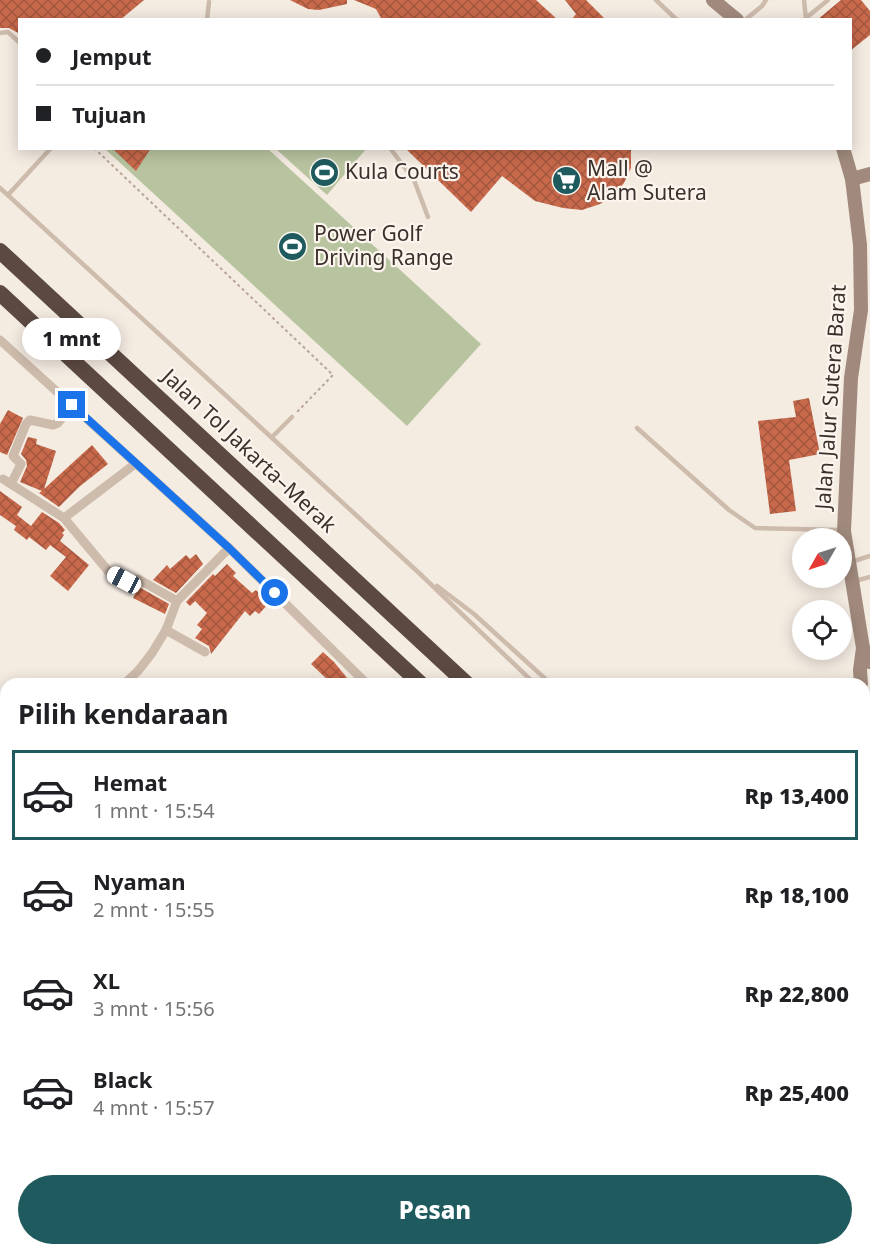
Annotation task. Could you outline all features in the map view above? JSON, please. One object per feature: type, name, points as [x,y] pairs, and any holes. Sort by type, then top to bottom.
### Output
[{"type":"highway","name":"Jalan Tol Jakarta–Merak","points":[[0,251],[461,678]]},
{"type":"highway","points":[[0,293],[415,678]]},
{"type":"street","points":[[713,0],[735,18]]},
{"type":"street","name":"Jalan Jalur Sutera Barat","points":[[844,150],[852,179],[866,311],[851,378],[844,528]]},
{"type":"street","points":[[852,179],[870,174]]},
{"type":"street","points":[[0,340],[229,548],[361,678]]},
{"type":"street","points":[[11,484],[21,464],[13,456],[26,424],[30,420],[53,425],[58,423],[72,405]]},
{"type":"street","points":[[64,518],[135,464]]},
{"type":"street","points":[[3,479],[64,518],[109,572],[124,580],[138,579],[177,602]]},
{"type":"street","points":[[130,678],[166,630],[177,602],[229,548]]},
{"type":"street","name":"Jalan Jalur Sutera Barat","points":[[852,582],[863,648],[870,662]]},
{"type":"street","points":[[166,630],[205,652]]},
{"type":"street","name":"Jalan Jalur Sutera Barat","points":[[861,678],[863,648]]},
{"type":"lane","points":[[656,0],[675,18]]},
{"type":"lane","points":[[747,18],[766,0]]},
{"type":"lane","points":[[804,0],[806,18]]},
{"type":"lane","points":[[807,18],[828,0]]},
{"type":"lane","points":[[207,18],[209,2]]},
{"type":"lane","points":[[0,33],[8,32],[18,41]]},
{"type":"lane","points":[[8,195],[49,150]]},
{"type":"lane","points":[[392,150],[414,180],[428,217]]},
{"type":"lane","points":[[0,188],[418,572],[529,678]]},
{"type":"lane","points":[[272,437],[292,417]]},
{"type":"lane","points":[[637,428],[729,510],[755,528],[792,529]]},
{"type":"lane","points":[[852,562],[870,556]]},
{"type":"lane","points":[[418,572],[474,614],[544,678]]},
{"type":"lane","points":[[852,582],[870,577]]},
{"type":"path","points":[[96,150],[333,375],[292,417]]},
{"type":"green space","name":"Power Golf Driving Range","points":[[106,150],[269,150],[481,344],[407,426]]},
{"type":"green space","name":"Kula Courts","points":[[277,150],[365,150],[327,195]]},
{"type":"building","points":[[0,0],[144,0],[122,18],[18,18],[18,33],[9,28],[0,28]]},
{"type":"building","points":[[290,0],[347,0],[347,4],[319,10],[308,9]]},
{"type":"building","points":[[354,0],[536,0],[556,18],[381,18],[376,9]]},
{"type":"building","points":[[565,0],[586,0],[604,18],[573,18],[576,14]]},
{"type":"building","points":[[841,0],[861,0],[870,11],[870,35],[852,49],[852,18],[819,18]]},
{"type":"building","points":[[114,150],[150,150],[136,171]]},
{"type":"building","name":"Mall @ Alam Sutera","points":[[407,150],[631,150],[631,168],[624,183],[614,195],[600,204],[582,210],[535,201],[502,176],[471,212]]},
{"type":"building","points":[[809,398],[820,454],[789,460],[796,511],[770,514],[758,421],[796,417],[793,401]]},
{"type":"building","points":[[8,410],[23,418],[7,455],[0,452],[0,424]]},
{"type":"building","points":[[28,437],[37,439],[36,444],[56,451],[44,489],[92,445],[108,464],[79,487],[59,507],[39,493],[42,491],[20,482],[27,466],[21,454]]},
{"type":"building","points":[[0,491],[22,507],[17,515],[31,526],[42,512],[59,523],[65,530],[60,541],[89,565],[68,591],[50,576],[66,557],[50,545],[46,550],[29,537],[27,540],[14,530],[16,526],[0,515]]},
{"type":"building","points":[[196,554],[203,564],[176,593],[153,580],[167,565],[170,569],[186,555],[190,559]]},
{"type":"building","points":[[227,564],[236,573],[233,576],[252,593],[256,590],[269,603],[259,614],[255,611],[250,616],[245,611],[211,654],[209,646],[195,638],[202,629],[197,625],[207,613],[195,601],[190,606],[186,602],[213,574],[215,576]]},
{"type":"building","points":[[139,587],[169,604],[165,614],[133,598]]},
{"type":"building","points":[[323,652],[347,678],[326,678],[311,664]]},
{"type":"place","name":"Kula Courts","points":[[324,172]]},
{"type":"place","name":"Mall @ Alam Sutera","points":[[566,181]]},
{"type":"place","name":"Power Golf Driving Range","points":[[293,246]]},
{"type":"route","points":[[72,405],[275,593]]}]
